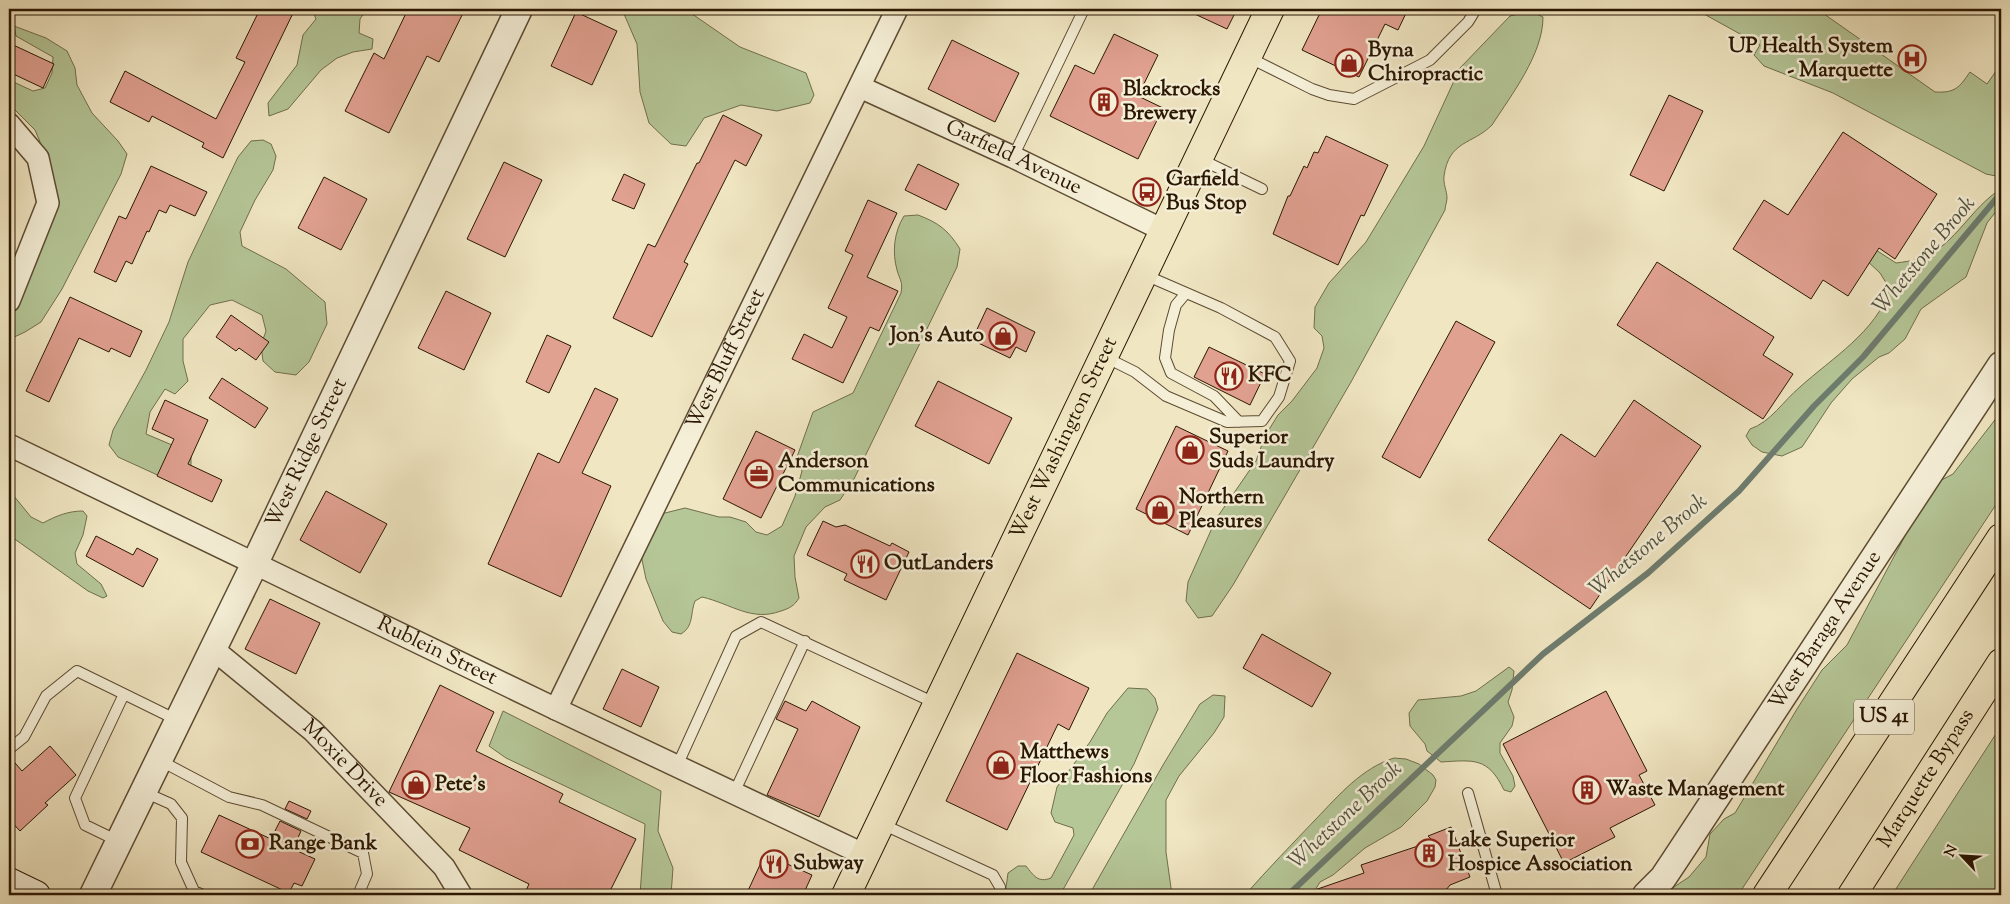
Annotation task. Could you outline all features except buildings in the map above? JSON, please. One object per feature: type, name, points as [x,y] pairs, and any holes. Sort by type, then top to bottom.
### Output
[{"type":"main road","name":"West Washington Street","points":[[846,895],[1270,9]]},
{"type":"main road","name":"US 41","points":[[1767,895],[2001,538]]},
{"type":"main road","name":"Marquette Bypass","points":[[1852,895],[2001,663]]},
{"type":"main road","points":[[9,882],[36,895]]},
{"type":"street","name":"West Ridge Street","points":[[92,895],[254,565],[519,9]]},
{"type":"street","name":"West Bluff Street","points":[[556,709],[897,9]]},
{"type":"street","name":"Garfield Avenue","points":[[860,87],[1165,230]]},
{"type":"street","points":[[9,124],[38,158],[48,204],[9,301]]},
{"type":"street","name":"West Baraga Avenue","points":[[1646,895],[1663,878],[2001,364]]},
{"type":"street","name":"Rublein Street","points":[[9,446],[254,565],[865,855]]},
{"type":"street","name":"Moxie Drive","points":[[213,649],[314,731],[444,867],[461,895]]},
{"type":"lane","points":[[1012,157],[1084,9]]},
{"type":"lane","points":[[1247,57],[1312,89],[1329,95],[1354,99],[1430,60],[1468,22],[1476,9]]},
{"type":"lane","points":[[1199,158],[1262,189]]},
{"type":"lane","points":[[1104,356],[1135,372],[1166,396],[1227,422],[1262,421],[1279,397],[1290,361],[1275,337],[1222,308],[1144,274]]},
{"type":"lane","points":[[1186,293],[1176,305],[1169,330],[1165,358],[1171,373],[1214,396],[1239,422]]},
{"type":"lane","points":[[677,766],[736,636],[761,622],[805,640],[938,704]]},
{"type":"lane","points":[[734,793],[805,640]]},
{"type":"lane","points":[[9,749],[24,737],[46,696],[77,671],[178,720]]},
{"type":"lane","points":[[119,842],[85,825],[75,798],[124,694]]},
{"type":"lane","points":[[158,760],[229,797],[262,805],[363,853],[368,874],[358,895]]},
{"type":"lane","points":[[143,792],[171,804],[182,818],[181,862],[194,890],[204,895]]},
{"type":"lane","points":[[1468,793],[1497,895]]},
{"type":"lane","points":[[880,824],[993,876],[1000,887],[999,895]]},
{"type":"green space","points":[[312,9],[367,9],[360,19],[359,33],[373,39],[372,49],[353,52],[337,58],[321,70],[288,109],[269,116],[268,103],[297,65],[303,35],[316,19]]},
{"type":"green space","points":[[611,9],[685,9],[740,47],[806,73],[814,95],[810,103],[777,111],[741,105],[704,118],[686,146],[671,144],[649,123],[640,92],[637,44],[624,14]]},
{"type":"green space","points":[[1695,9],[1817,9],[1935,92],[1947,92],[1956,88],[1970,72],[1987,84],[2001,64],[2001,177],[1986,174],[1833,93],[1764,66],[1754,55],[1760,45]]},
{"type":"green space","points":[[1530,11],[1543,17],[1542,31],[1538,45],[1525,73],[1492,125],[1462,144],[1451,156],[1444,176],[1447,198],[1445,210],[1351,382],[1233,585],[1212,616],[1198,618],[1186,601],[1188,582],[1216,519],[1256,461],[1265,436],[1278,415],[1292,401],[1317,368],[1324,348],[1322,336],[1314,328],[1315,307],[1329,283],[1366,242],[1424,146],[1460,68],[1510,16]]},
{"type":"green space","points":[[14,26],[46,38],[67,51],[75,68],[77,85],[92,113],[118,141],[127,154],[121,174],[62,289],[41,322],[10,339],[9,274],[28,230],[49,163],[35,130],[9,104],[9,80],[33,91],[45,88],[52,73],[53,57],[16,36]]},
{"type":"green space","points":[[263,140],[271,144],[276,156],[273,170],[255,200],[240,232],[242,246],[286,269],[325,302],[327,324],[309,362],[296,375],[275,372],[263,361],[261,345],[266,331],[262,315],[232,300],[210,305],[183,339],[183,361],[188,381],[175,394],[165,389],[150,412],[146,434],[191,453],[191,468],[164,478],[118,457],[109,445],[113,430],[146,370],[169,322],[188,262],[238,157],[251,141]]},
{"type":"green space","points":[[1995,193],[2001,194],[2001,205],[1987,223],[1966,277],[1921,309],[1905,339],[1889,353],[1879,357],[1852,379],[1831,403],[1802,447],[1782,456],[1762,452],[1752,445],[1746,436],[1750,429],[1771,416],[1812,376],[1839,355],[1864,331],[1875,318],[1890,289],[1880,273],[1864,258],[1793,208],[1797,201],[1802,202],[1896,263],[1919,259],[1941,247]]},
{"type":"green space","points":[[918,215],[942,228],[956,242],[960,249],[957,267],[854,479],[840,500],[825,507],[806,527],[794,556],[799,598],[787,609],[770,614],[760,614],[742,611],[702,597],[695,601],[690,623],[685,631],[681,634],[672,632],[663,621],[646,579],[641,555],[661,514],[685,508],[746,522],[756,532],[767,535],[782,526],[795,496],[802,471],[797,457],[813,412],[853,393],[901,293],[901,283],[895,256],[895,242],[898,229],[904,216]]},
{"type":"green space","points":[[2001,412],[2001,497],[1738,895],[1662,895],[1689,877],[1706,857],[1710,834],[1724,819],[1735,813],[1822,670],[1847,645],[1932,485],[1953,474]]},
{"type":"green space","points":[[9,490],[31,517],[43,523],[62,514],[83,511],[87,516],[83,535],[75,553],[77,564],[101,584],[107,596],[103,598],[88,591],[9,535]]},
{"type":"green space","points":[[1509,667],[1514,671],[1512,690],[1508,702],[1514,717],[1512,726],[1500,743],[1500,753],[1513,776],[1515,786],[1511,792],[1504,790],[1492,771],[1479,763],[1471,761],[1441,762],[1427,751],[1425,744],[1410,726],[1409,713],[1418,700],[1461,696],[1476,691]]},
{"type":"green space","points":[[1128,688],[1147,689],[1155,698],[1158,709],[1134,764],[1060,895],[1005,895],[1008,873],[1018,866],[1026,866],[1039,879],[1051,878],[1074,835],[1073,828],[1055,822],[1051,813],[1057,787],[1090,742],[1107,713]]},
{"type":"green space","points":[[1213,695],[1225,696],[1224,717],[1214,733],[1179,776],[1166,800],[1166,852],[1172,895],[1089,895],[1200,704]]},
{"type":"green space","points":[[503,711],[661,791],[658,831],[673,868],[671,895],[640,895],[645,824],[506,758],[489,746]]},
{"type":"green space","points":[[2001,726],[2001,895],[1892,895]]},
{"type":"green space","points":[[1394,758],[1406,759],[1419,764],[1433,775],[1436,780],[1435,787],[1427,801],[1401,827],[1365,848],[1333,875],[1320,882],[1312,895],[1245,895],[1352,783],[1372,768]]},
{"type":"waterway","name":"Whetstone Brook","points":[[1288,895],[1543,654],[1648,573],[1739,491],[1814,406],[1863,357],[2001,193]]},
{"type":"place","name":"UP Health System - Marquette","points":[[1912,59]]},
{"type":"place","name":"Byna Chiropractic","points":[[1349,63]]},
{"type":"place","name":"Blackrocks Brewery","points":[[1104,102]]},
{"type":"place","name":"Garfield Bus Stop","points":[[1147,192]]},
{"type":"place","name":"Jon's Auto","points":[[1003,336]]},
{"type":"place","name":"KFC","points":[[1229,376]]},
{"type":"place","name":"Superior Suds Laundry","points":[[1190,450]]},
{"type":"place","name":"Anderson Communications","points":[[759,474]]},
{"type":"place","name":"Northern Pleasures","points":[[1160,510]]},
{"type":"place","name":"OutLanders","points":[[865,564]]},
{"type":"place","name":"Matthews Floor Fashions","points":[[1001,765]]},
{"type":"place","name":"Pete's","points":[[416,785]]},
{"type":"place","name":"Waste Management","points":[[1587,790]]},
{"type":"place","name":"Range Bank","points":[[250,844]]},
{"type":"place","name":"Lake Superior Hospice Association","points":[[1429,853]]},
{"type":"place","name":"Subway","points":[[774,864]]}]
